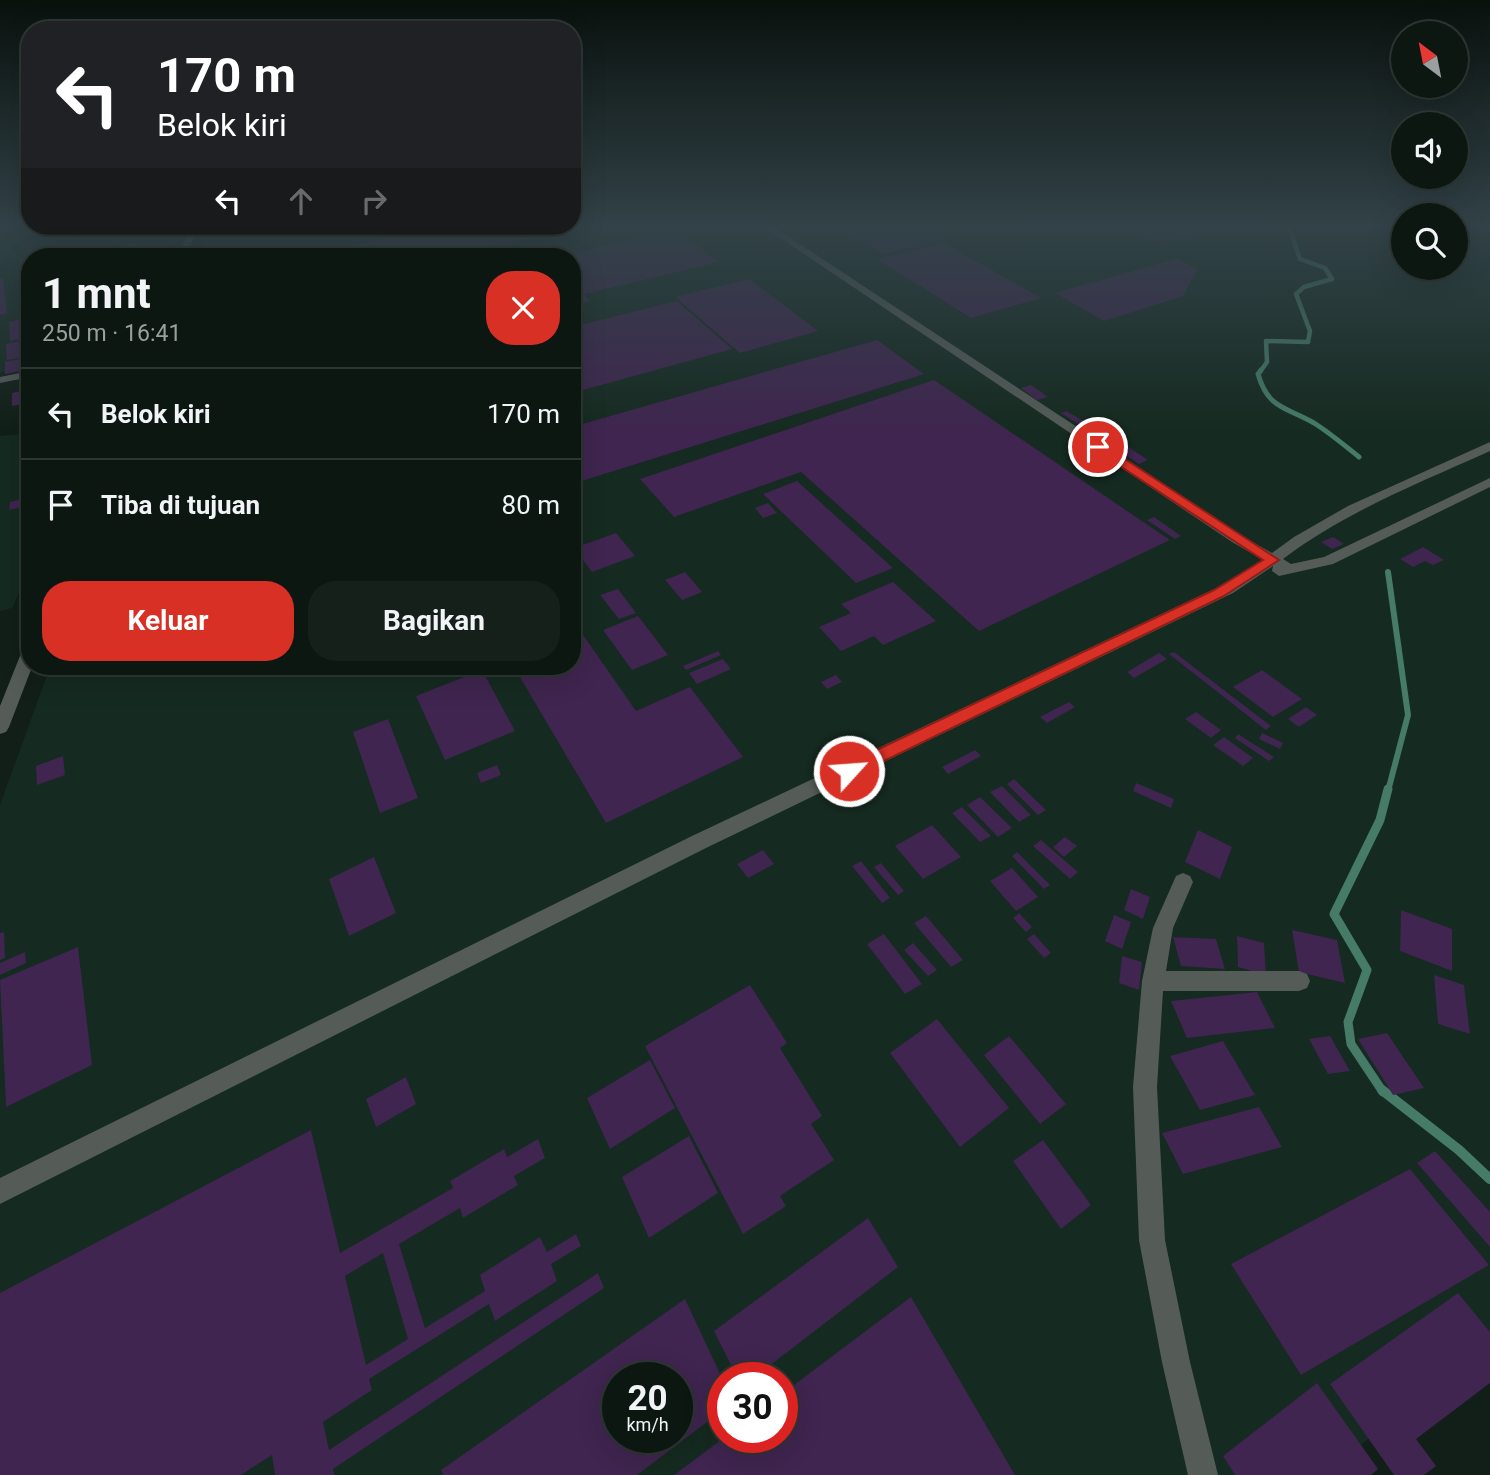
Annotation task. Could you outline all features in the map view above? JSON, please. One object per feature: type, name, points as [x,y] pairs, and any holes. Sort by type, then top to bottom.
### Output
[{"type":"street","points":[[872,296],[1289,569]]},
{"type":"street","points":[[0,380],[21,376]]},
{"type":"street","points":[[0,1191],[699,842],[1248,578],[1299,540],[1353,509],[1490,446]]},
{"type":"street","points":[[1248,578],[1328,561],[1490,482]]},
{"type":"street","points":[[0,727],[21,674]]},
{"type":"street","points":[[1183,882],[1163,928],[1153,981],[1145,1087],[1152,1240],[1176,1362],[1203,1475]]},
{"type":"street","points":[[1153,981],[1299,981]]},
{"type":"shaded area","points":[[0,296],[21,296],[21,368],[0,373]]},
{"type":"shaded area","points":[[581,296],[1490,296],[1490,1330],[1328,1475],[0,1475],[0,805],[47,675],[581,675]]},
{"type":"shaded area","points":[[21,434],[21,589],[12,608],[0,611],[0,436]]},
{"type":"building","points":[[0,296],[5,296],[7,313],[0,315]]},
{"type":"building","points":[[581,296],[586,296],[590,301],[581,303]]},
{"type":"building","points":[[771,296],[818,331],[740,353],[675,297]]},
{"type":"building","points":[[936,296],[1041,298],[971,318]]},
{"type":"building","points":[[1060,296],[1183,296],[1183,296],[1104,321]]},
{"type":"building","points":[[677,301],[732,349],[581,391],[581,325]]},
{"type":"building","points":[[21,320],[21,339],[10,341],[9,322]]},
{"type":"building","points":[[877,340],[924,374],[581,481],[581,424]]},
{"type":"building","points":[[21,341],[21,358],[7,360],[6,344]]},
{"type":"building","points":[[21,359],[21,371],[5,374],[5,362]]},
{"type":"building","points":[[934,380],[1170,540],[979,631],[801,472],[674,517],[640,479]]},
{"type":"building","points":[[1031,385],[1048,397],[1037,400],[1021,388]]},
{"type":"building","points":[[21,391],[21,404],[12,406],[12,393]]},
{"type":"building","points":[[1066,411],[1082,420],[1089,418],[1096,422],[1083,427],[1061,413]]},
{"type":"building","points":[[1127,446],[1148,460],[1139,464],[1118,450]]},
{"type":"building","points":[[797,481],[893,568],[856,583],[763,494]]},
{"type":"building","points":[[21,499],[21,507],[9,510],[10,502]]},
{"type":"building","points":[[768,503],[777,513],[763,518],[755,508]]},
{"type":"building","points":[[1154,517],[1181,536],[1175,539],[1147,520]]},
{"type":"building","points":[[616,533],[635,556],[592,572],[581,557],[581,546]]},
{"type":"building","points":[[1333,537],[1344,544],[1332,549],[1321,542]]},
{"type":"building","points":[[1423,547],[1444,560],[1433,565],[1425,561],[1413,567],[1400,559]]},
{"type":"building","points":[[685,572],[702,592],[682,600],[665,580]]},
{"type":"building","points":[[893,582],[936,621],[883,645],[874,636],[841,651],[819,627],[851,613],[841,604]]},
{"type":"building","points":[[618,589],[636,613],[619,619],[600,595]]},
{"type":"building","points":[[638,616],[668,655],[632,670],[603,630]]},
{"type":"building","points":[[581,632],[636,711],[690,687],[743,757],[606,823],[519,675],[581,675]]},
{"type":"building","points":[[718,651],[721,655],[686,670],[683,666]]},
{"type":"building","points":[[1174,652],[1271,726],[1266,730],[1169,654]]},
{"type":"building","points":[[1159,653],[1167,659],[1134,678],[1127,672]]},
{"type":"building","points":[[723,659],[731,669],[697,684],[689,673]]},
{"type":"building","points":[[1262,670],[1302,699],[1273,717],[1233,687]]},
{"type":"building","points":[[469,675],[485,675],[515,731],[445,760],[416,696]]},
{"type":"building","points":[[836,675],[842,682],[827,689],[821,682]]},
{"type":"building","points":[[1069,702],[1075,707],[1047,723],[1040,717]]},
{"type":"building","points":[[1306,707],[1317,715],[1299,727],[1288,719]]},
{"type":"building","points":[[1196,712],[1221,730],[1211,738],[1185,719]]},
{"type":"building","points":[[388,719],[418,798],[380,813],[353,732]]},
{"type":"building","points":[[1262,733],[1283,743],[1280,749],[1259,739]]},
{"type":"building","points":[[1238,734],[1274,757],[1269,761],[1235,738]]},
{"type":"building","points":[[1224,737],[1253,758],[1243,766],[1213,745]]},
{"type":"building","points":[[975,750],[981,756],[948,774],[942,767]]},
{"type":"building","points":[[63,756],[65,775],[37,785],[36,766]]},
{"type":"building","points":[[497,765],[501,775],[481,783],[477,773]]},
{"type":"building","points":[[1014,779],[1046,810],[1038,815],[1007,784]]},
{"type":"building","points":[[1136,783],[1174,799],[1171,808],[1133,791]]},
{"type":"building","points":[[1002,786],[1031,815],[1019,822],[990,792]]},
{"type":"building","points":[[980,797],[1012,828],[998,837],[967,805]]},
{"type":"building","points":[[962,807],[991,836],[980,842],[952,813]]},
{"type":"building","points":[[932,825],[961,857],[923,879],[895,846]]},
{"type":"building","points":[[1198,830],[1232,847],[1220,879],[1185,862]]},
{"type":"building","points":[[1065,837],[1077,846],[1064,857],[1053,847]]},
{"type":"building","points":[[1041,840],[1078,872],[1070,879],[1033,846]]},
{"type":"building","points":[[763,850],[774,864],[748,878],[737,864]]},
{"type":"building","points":[[1017,852],[1050,885],[1044,889],[1012,856]]},
{"type":"building","points":[[374,857],[396,913],[349,936],[329,879]]},
{"type":"building","points":[[861,861],[890,898],[882,903],[852,866]]},
{"type":"building","points":[[881,863],[904,891],[898,895],[874,867]]},
{"type":"building","points":[[1012,868],[1038,897],[1016,911],[990,881]]},
{"type":"building","points":[[1131,889],[1150,897],[1143,919],[1124,910]]},
{"type":"building","points":[[1401,910],[1452,929],[1452,971],[1400,951]]},
{"type":"building","points":[[1019,913],[1032,927],[1026,932],[1013,918]]},
{"type":"building","points":[[1114,915],[1131,922],[1122,949],[1105,941]]},
{"type":"building","points":[[926,916],[963,960],[951,967],[914,923]]},
{"type":"building","points":[[1292,930],[1337,940],[1345,983],[1299,972]]},
{"type":"building","points":[[4,932],[5,958],[0,960],[0,933]]},
{"type":"building","points":[[884,934],[922,984],[905,994],[867,944]]},
{"type":"building","points":[[1034,934],[1051,953],[1044,958],[1027,939]]},
{"type":"building","points":[[1237,936],[1264,943],[1266,975],[1238,967]]},
{"type":"building","points":[[1173,937],[1216,939],[1225,969],[1181,966]]},
{"type":"building","points":[[913,943],[937,970],[928,976],[904,950]]},
{"type":"building","points":[[78,947],[92,1065],[6,1107],[0,980]]},
{"type":"building","points":[[25,952],[26,963],[0,975],[0,963]]},
{"type":"building","points":[[1122,956],[1142,962],[1139,990],[1119,983]]},
{"type":"building","points":[[1434,975],[1464,985],[1470,1034],[1438,1024]]},
{"type":"building","points":[[750,985],[787,1043],[780,1048],[822,1116],[811,1124],[834,1160],[780,1196],[786,1206],[743,1234],[645,1046]]},
{"type":"building","points":[[1257,992],[1275,1028],[1187,1038],[1171,1001]]},
{"type":"building","points":[[937,1019],[1009,1108],[960,1147],[890,1053]]},
{"type":"building","points":[[1387,1033],[1424,1088],[1393,1095],[1358,1039]]},
{"type":"building","points":[[1009,1036],[1066,1104],[1040,1124],[984,1055]]},
{"type":"building","points":[[1330,1036],[1350,1071],[1328,1074],[1309,1039]]},
{"type":"building","points":[[1223,1041],[1255,1095],[1200,1110],[1170,1056]]},
{"type":"building","points":[[650,1060],[675,1108],[610,1149],[587,1098]]},
{"type":"building","points":[[406,1077],[416,1104],[376,1127],[366,1099]]},
{"type":"building","points":[[1259,1107],[1282,1147],[1183,1174],[1162,1133]]},
{"type":"building","points":[[311,1130],[340,1253],[453,1188],[450,1181],[504,1149],[507,1157],[538,1139],[545,1158],[514,1176],[518,1185],[463,1218],[460,1208],[399,1244],[425,1328],[485,1291],[480,1275],[540,1237],[547,1252],[576,1234],[581,1246],[551,1264],[557,1281],[495,1321],[489,1304],[369,1379],[372,1390],[323,1422],[329,1450],[598,1273],[604,1288],[333,1469],[334,1475],[275,1475],[272,1455],[241,1475],[0,1475],[0,1293]],"holes":[[[383,1253],[408,1339],[366,1365],[345,1276]]]},
{"type":"building","points":[[689,1136],[718,1193],[649,1238],[622,1177]]},
{"type":"building","points":[[1043,1140],[1091,1205],[1061,1229],[1013,1161]]},
{"type":"building","points":[[1435,1151],[1490,1212],[1490,1247],[1417,1163]]},
{"type":"building","points":[[1410,1169],[1489,1265],[1301,1375],[1231,1264]]},
{"type":"building","points":[[868,1218],[898,1267],[774,1362],[730,1362],[714,1331]]},
{"type":"building","points":[[1458,1293],[1490,1332],[1490,1383],[1416,1439],[1436,1466],[1424,1475],[1394,1475],[1330,1384]]},
{"type":"building","points":[[911,1297],[1015,1475],[674,1475],[707,1450],[707,1453],[798,1453],[798,1382]]},
{"type":"building","points":[[685,1299],[715,1362],[707,1362],[707,1422],[693,1433],[693,1362],[602,1362],[602,1453],[666,1453],[637,1475],[443,1475],[441,1470]]},
{"type":"building","points":[[1317,1383],[1378,1469],[1371,1475],[1235,1475],[1223,1456]]},
{"type":"waterway","points":[[1260,372],[1267,362],[1266,341],[1308,342],[1310,331],[1297,296]]},
{"type":"waterway","points":[[1261,370],[1258,374],[1262,385],[1273,401],[1320,427],[1359,457]]},
{"type":"waterway","points":[[1388,572],[1408,715],[1388,791]]},
{"type":"waterway","points":[[1383,1092],[1351,1044],[1348,1022],[1367,970],[1334,914],[1380,820],[1388,789]]},
{"type":"waterway","points":[[1382,1090],[1459,1150],[1490,1179]]},
{"type":"route","points":[[849,771],[1219,593],[1248,578],[1272,560],[1237,540],[1098,447]]}]
